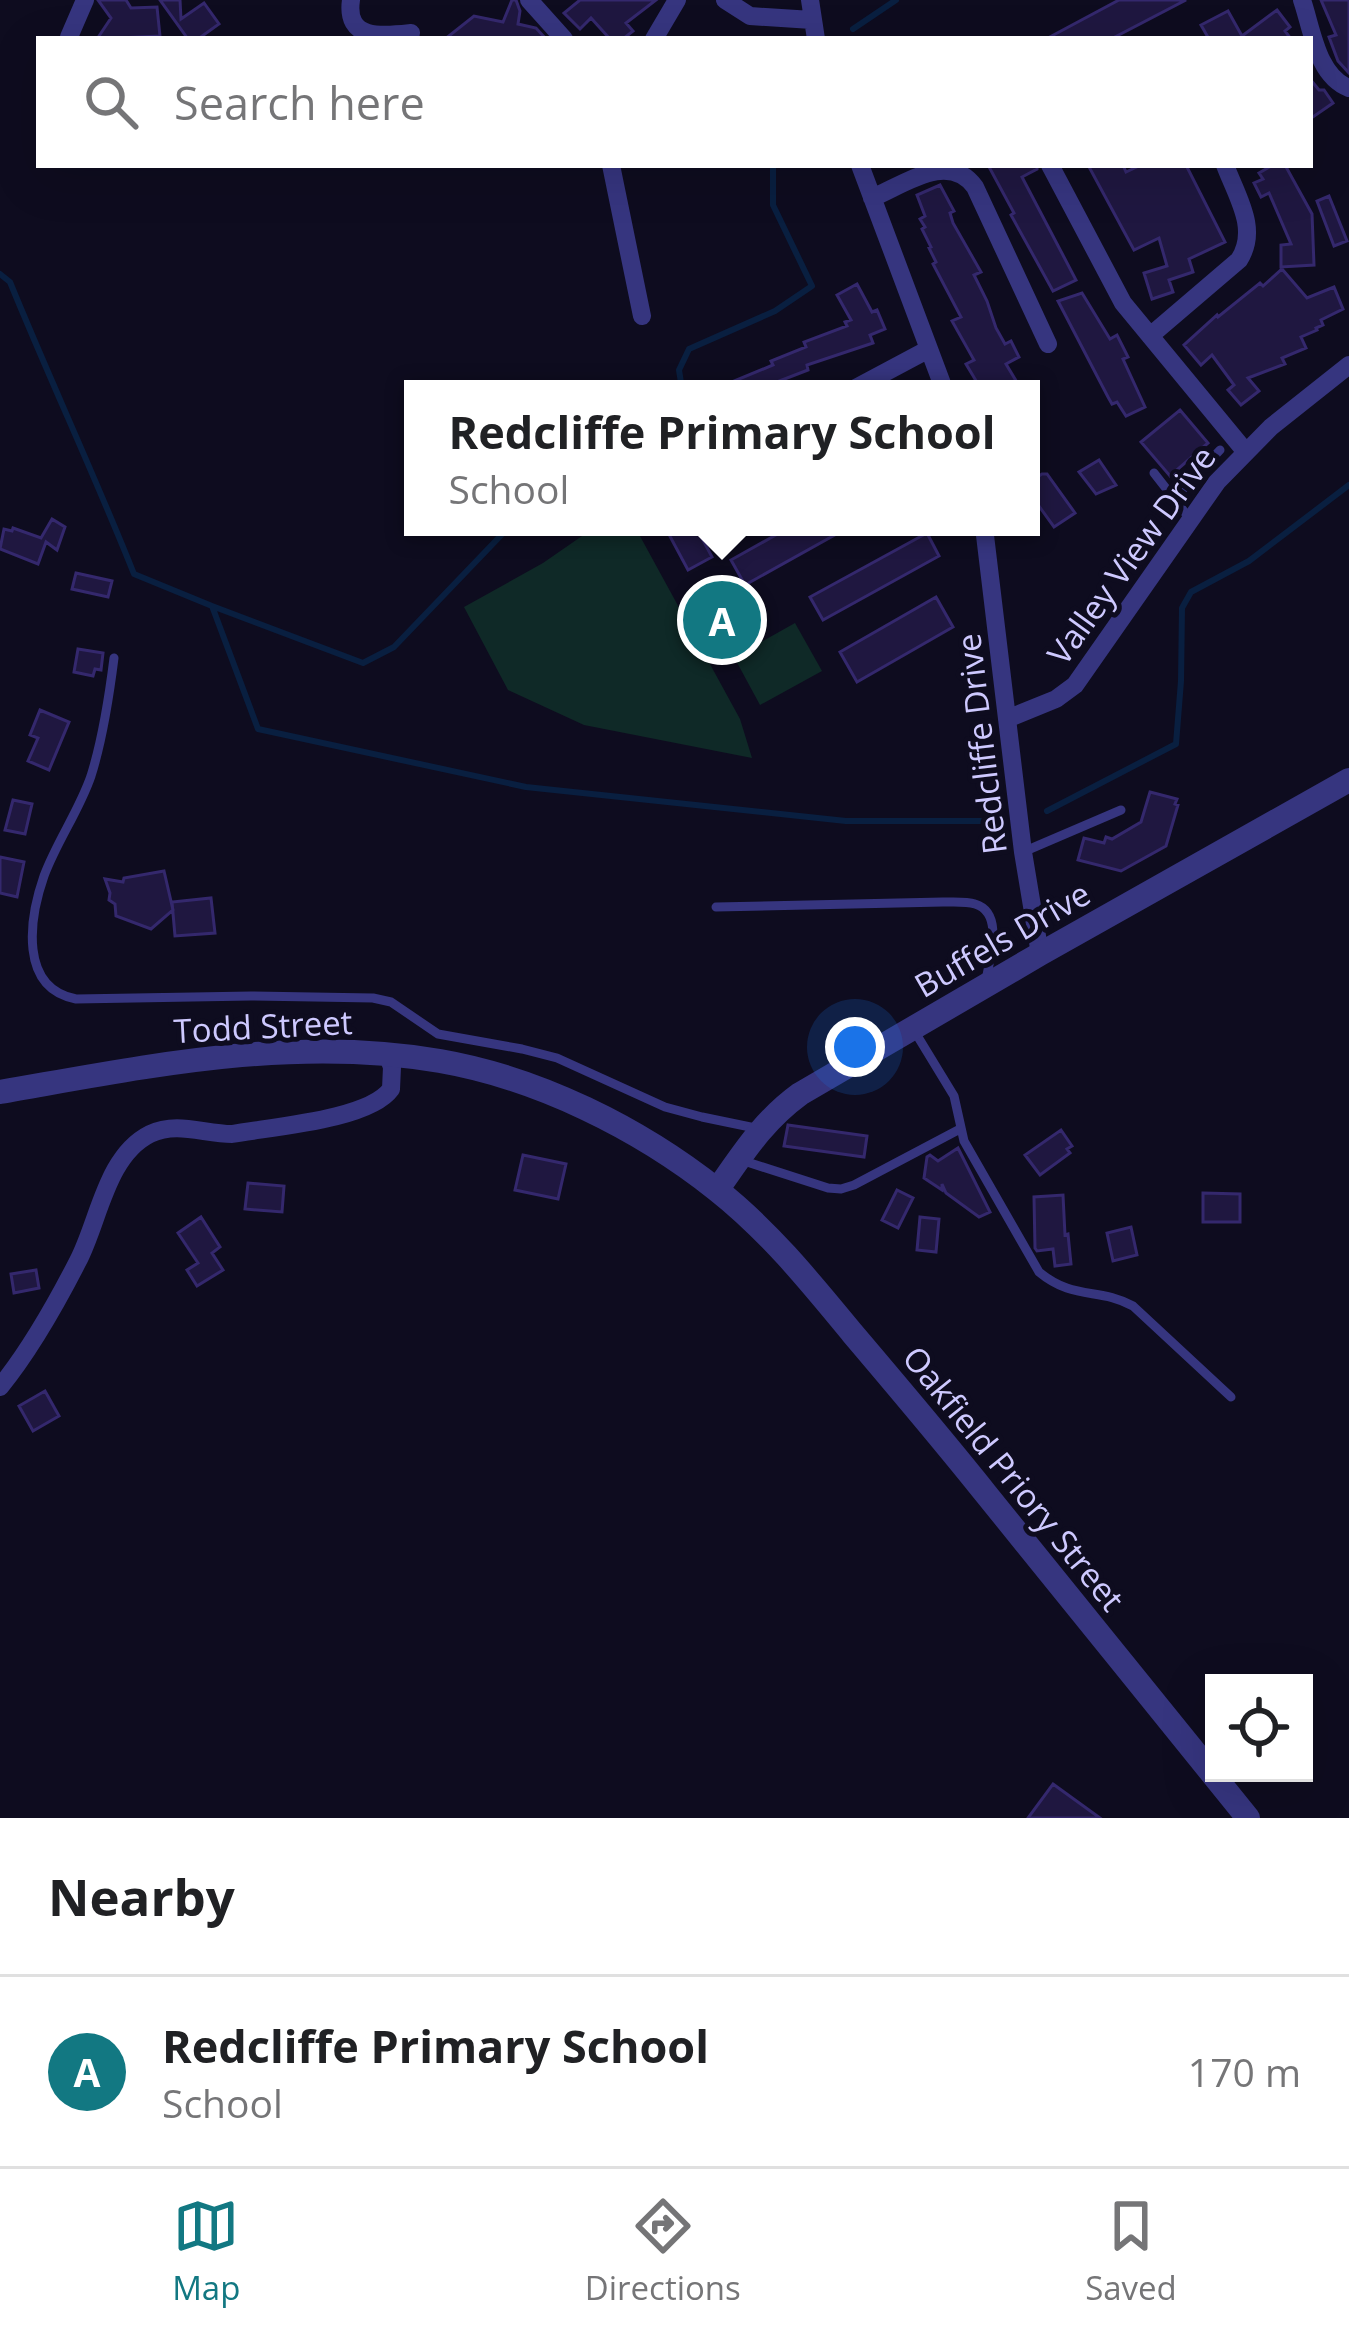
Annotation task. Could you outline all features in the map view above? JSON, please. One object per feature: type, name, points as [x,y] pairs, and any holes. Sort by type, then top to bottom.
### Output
[{"type":"street","points":[[69,36],[85,0]]},
{"type":"street","points":[[351,0],[353,24],[365,32],[411,34]]},
{"type":"street","points":[[529,0],[561,36]]},
{"type":"street","points":[[656,36],[677,0]]},
{"type":"street","points":[[724,0],[750,16],[813,20]]},
{"type":"street","points":[[1302,0],[1328,72],[1349,88]]},
{"type":"street","points":[[612,168],[642,316]]},
{"type":"street","points":[[861,168],[941,380]]},
{"type":"street","points":[[1052,168],[1111,285],[1245,451]]},
{"type":"street","points":[[1150,336],[1247,248],[1247,224],[1226,168]]},
{"type":"street","points":[[872,198],[941,169],[966,175],[1048,344]]},
{"type":"street","points":[[871,380],[929,349]]},
{"type":"street","name":"Valley View Drive","points":[[1007,719],[1076,685],[1190,519],[1245,451],[1349,365]]},
{"type":"street","name":"Redcliffe Drive","points":[[985,536],[1040,954]]},
{"type":"street","name":"Buffels Drive","points":[[717,1190],[760,1129],[800,1094],[1349,780]]},
{"type":"street","name":"Todd Street","points":[[0,1092],[191,1060],[336,1050],[441,1061],[492,1073],[556,1097],[664,1153],[717,1190]]},
{"type":"street","points":[[0,1387],[75,1268],[111,1181],[131,1147],[165,1128],[232,1134],[336,1116],[374,1104],[391,1089],[387,1054]]},
{"type":"street","name":"Oakfield Priory Street","points":[[717,1190],[805,1276],[945,1443],[1236,1813]]},
{"type":"lane","points":[[1174,499],[1220,450]]},
{"type":"lane","points":[[1154,472],[1190,519]]},
{"type":"lane","points":[[114,658],[90,778],[53,855],[38,901],[35,963],[48,988],[76,999],[346,996],[392,1002],[438,1034],[557,1058],[665,1106],[760,1129]]},
{"type":"lane","points":[[1023,852],[1121,809]]},
{"type":"lane","points":[[716,908],[974,904],[985,909],[994,934],[985,986]]},
{"type":"lane","points":[[912,1028],[954,1096],[960,1129],[974,1160],[1039,1272],[1069,1291],[1133,1306],[1231,1396]]},
{"type":"lane","points":[[739,1159],[841,1189],[960,1129]]},
{"type":"green space","points":[[582,536],[640,536],[740,719],[752,758],[584,725],[508,690],[464,607]]},
{"type":"green space","points":[[795,623],[822,671],[760,705],[734,657]]},
{"type":"building","points":[[98,0],[126,0],[131,8],[157,7],[160,36],[99,36],[111,18]]},
{"type":"building","points":[[160,0],[180,0],[181,19],[204,3],[219,24],[202,36],[186,36]]},
{"type":"building","points":[[516,0],[518,24],[536,28],[543,36],[449,36],[474,16],[503,22]]},
{"type":"building","points":[[580,0],[656,0],[626,23],[633,31],[627,36],[607,36],[591,18],[580,29],[564,13]]},
{"type":"building","points":[[1119,0],[1186,0],[1117,36],[1052,36]]},
{"type":"building","points":[[1321,0],[1349,0],[1349,73],[1338,61],[1329,37],[1336,35]]},
{"type":"building","points":[[1277,10],[1290,27],[1285,31],[1289,36],[1242,36]]},
{"type":"building","points":[[1228,11],[1242,36],[1207,36],[1201,25]]},
{"type":"building","points":[[1313,83],[1324,90],[1333,103],[1313,117]]},
{"type":"building","points":[[990,168],[1037,168],[1022,177],[1076,280],[1053,291]]},
{"type":"building","points":[[1090,168],[1124,168],[1126,172],[1188,168],[1225,242],[1189,259],[1193,272],[1169,280],[1173,292],[1152,299],[1144,273],[1167,266],[1159,238],[1134,250]]},
{"type":"building","points":[[1287,168],[1312,214],[1314,265],[1281,267],[1281,245],[1291,244],[1269,193],[1261,197],[1254,183],[1263,179],[1259,173]]},
{"type":"building","points":[[940,185],[954,211],[950,213],[953,223],[981,272],[974,275],[996,328],[1005,344],[1011,341],[1019,357],[1006,364],[1016,380],[976,380],[966,364],[974,360],[952,321],[961,317],[933,264],[917,195]]},
{"type":"building","points":[[1329,196],[1347,241],[1334,246],[1317,201]]},
{"type":"building","points":[[1282,269],[1307,298],[1334,287],[1343,309],[1301,337],[1306,348],[1282,358],[1285,364],[1248,378],[1259,391],[1241,405],[1228,390],[1234,385],[1212,355],[1201,365],[1184,345]]},
{"type":"building","points":[[857,284],[872,312],[877,310],[885,329],[870,335],[873,343],[807,365],[808,370],[782,380],[737,380],[806,347],[804,342],[847,326],[845,322],[851,320],[837,295]]},
{"type":"building","points":[[1082,293],[1110,339],[1117,335],[1128,357],[1123,359],[1145,407],[1126,416],[1117,402],[1112,404],[1058,301]]},
{"type":"building","points":[[1180,410],[1208,443],[1170,476],[1141,442]]},
{"type":"building","points":[[1099,460],[1116,485],[1096,494],[1079,472]]},
{"type":"building","points":[[1047,474],[1075,513],[1054,527],[1040,508],[1040,475]]},
{"type":"building","points":[[52,519],[65,527],[57,550],[46,542],[38,564],[0,549],[4,529],[41,538]]},
{"type":"building","points":[[670,536],[701,536],[712,557],[688,570]]},
{"type":"building","points":[[774,536],[833,536],[745,585],[731,560]]},
{"type":"building","points":[[922,536],[929,536],[939,556],[823,620],[810,597]]},
{"type":"building","points":[[76,573],[112,581],[108,597],[72,589]]},
{"type":"building","points":[[733,590],[756,637],[733,649],[709,603]]},
{"type":"building","points":[[936,597],[953,627],[857,682],[840,652]]},
{"type":"building","points":[[78,649],[103,653],[101,670],[95,669],[93,676],[74,672]]},
{"type":"building","points":[[40,710],[69,722],[49,770],[28,761],[38,738],[30,735]]},
{"type":"building","points":[[1150,792],[1177,799],[1166,846],[1121,871],[1078,860],[1084,838],[1104,843],[1106,837],[1112,839],[1141,822]]},
{"type":"building","points":[[13,800],[32,804],[25,834],[5,830]]},
{"type":"building","points":[[0,857],[24,862],[17,897],[0,893]]},
{"type":"building","points":[[164,871],[173,910],[151,929],[116,916],[105,879],[123,882],[124,878]]},
{"type":"building","points":[[211,898],[215,933],[175,936],[172,902]]},
{"type":"building","points":[[788,1125],[867,1136],[864,1157],[784,1146]]},
{"type":"building","points":[[1061,1130],[1072,1146],[1067,1149],[1070,1153],[1040,1175],[1025,1155]]},
{"type":"building","points":[[958,1148],[990,1212],[979,1217],[946,1193],[942,1184],[942,1190],[924,1178],[927,1157],[938,1161]]},
{"type":"building","points":[[523,1155],[566,1164],[558,1199],[515,1190]]},
{"type":"building","points":[[248,1183],[284,1186],[282,1212],[245,1209]]},
{"type":"building","points":[[897,1190],[913,1198],[898,1228],[882,1220]]},
{"type":"building","points":[[1203,1193],[1240,1194],[1240,1222],[1203,1222]]},
{"type":"building","points":[[1063,1195],[1071,1264],[1055,1266],[1053,1249],[1035,1248],[1034,1197]]},
{"type":"building","points":[[201,1217],[220,1247],[212,1253],[223,1270],[197,1286],[187,1270],[198,1263],[178,1233]]},
{"type":"building","points":[[920,1217],[939,1219],[936,1252],[917,1250]]},
{"type":"building","points":[[1131,1227],[1137,1255],[1113,1261],[1107,1233]]},
{"type":"building","points":[[36,1270],[39,1288],[14,1293],[11,1274]]},
{"type":"building","points":[[45,1391],[59,1416],[33,1431],[19,1406]]},
{"type":"building","points":[[1053,1784],[1100,1818],[1028,1818]]},
{"type":"waterway","points":[[853,29],[896,0]]},
{"type":"waterway","points":[[681,380],[679,370],[689,349],[775,311],[812,286],[773,205],[773,168]]},
{"type":"waterway","points":[[0,274],[10,282],[134,574],[212,606],[258,729],[526,787],[846,821],[991,821]]},
{"type":"waterway","points":[[1047,811],[1176,744],[1182,608],[1191,592],[1249,561],[1349,485]]},
{"type":"waterway","points":[[212,606],[363,663],[394,647],[500,536]]},
{"type":"place","name":"Redcliffe Primary School","points":[[722,620]]}]
